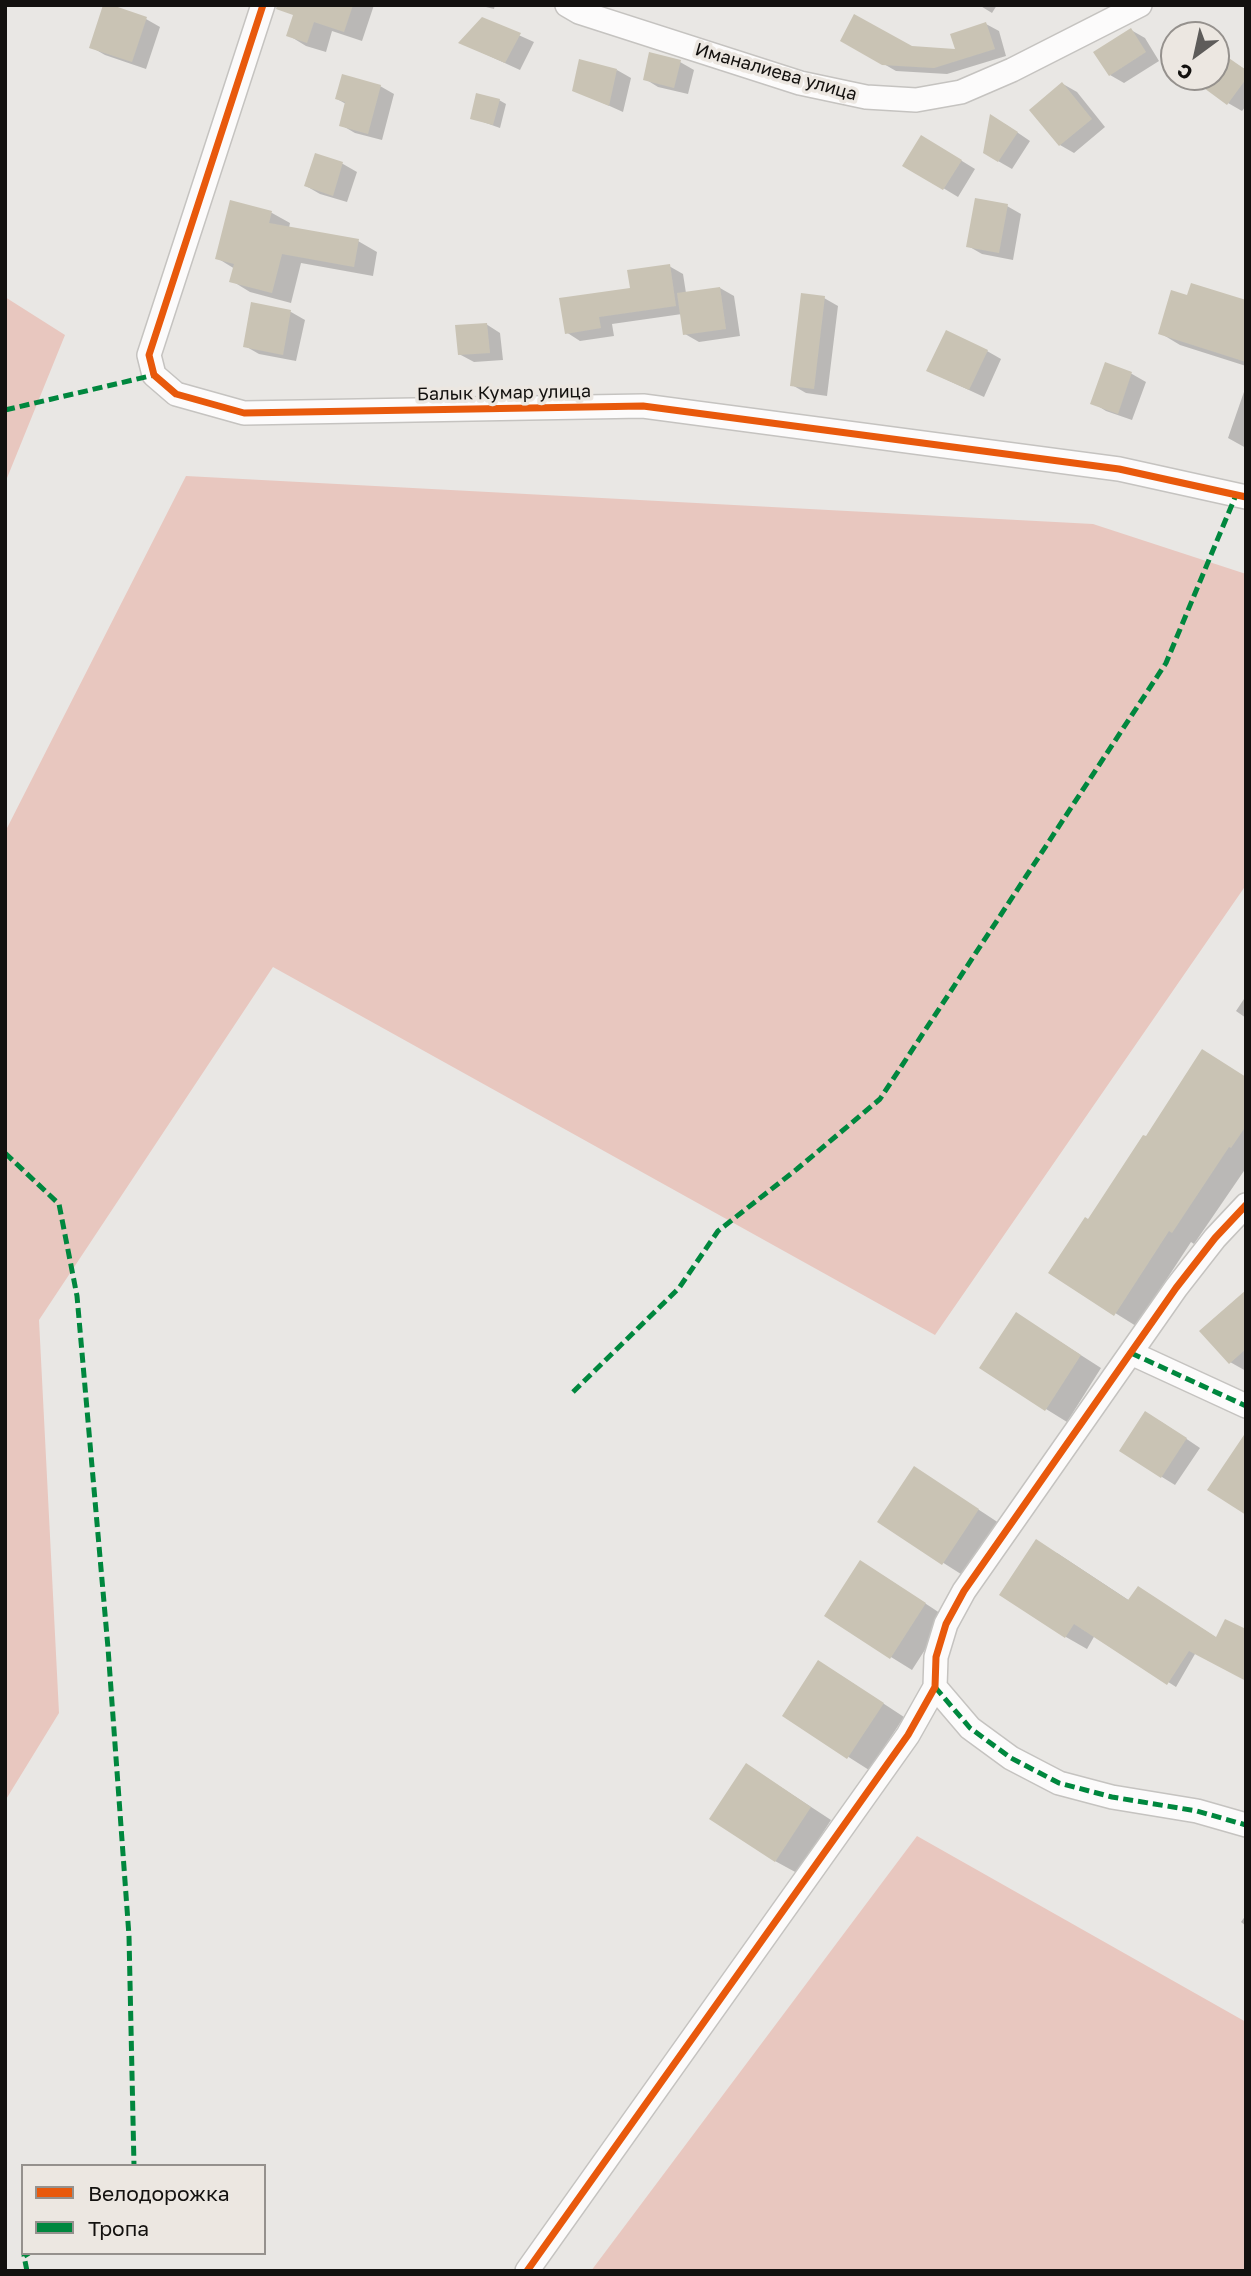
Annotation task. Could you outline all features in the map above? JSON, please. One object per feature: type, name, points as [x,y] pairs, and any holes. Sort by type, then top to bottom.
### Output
[{"type":"street","name":"Балык Кумар улица","points":[[263,5],[149,355],[154,374],[176,394],[244,413],[643,406],[1119,470],[1246,497]]},
{"type":"street","name":"Иманалиева улица","points":[[567,5],[579,12],[800,83],[866,97],[916,100],[961,92],[1012,70],[1140,5]]},
{"type":"street","points":[[527,2271],[908,1735],[935,1687],[936,1657],[946,1624],[964,1591],[1176,1288],[1215,1238],[1245,1207]]},
{"type":"street","points":[[1131,1353],[1246,1406]]},
{"type":"street","points":[[935,1687],[970,1728],[1011,1758],[1059,1783],[1112,1797],[1197,1811],[1246,1825]]},
{"type":"shaded area","points":[[5,297],[65,335],[5,483]]},
{"type":"shaded area","points":[[186,476],[1093,524],[1246,574],[1246,885],[935,1335],[273,967],[39,1320],[59,1713],[5,1801],[5,832]]},
{"type":"shaded area","points":[[917,1836],[1246,2022],[1246,2271],[591,2271]]},
{"type":"building","points":[[103,5],[112,5],[147,17],[132,62],[89,48]]},
{"type":"building","points":[[277,5],[353,5],[344,32],[314,22],[307,43],[286,36],[293,15],[276,9]]},
{"type":"building","points":[[854,14],[912,46],[955,49],[950,34],[986,22],[995,49],[934,68],[882,65],[840,41]]},
{"type":"building","points":[[482,17],[521,33],[505,63],[458,43]]},
{"type":"building","points":[[1131,28],[1146,52],[1109,76],[1093,52]]},
{"type":"building","points":[[649,52],[681,60],[674,88],[643,80]]},
{"type":"building","points":[[579,59],[617,69],[609,106],[572,91]]},
{"type":"building","points":[[1230,59],[1246,70],[1246,79],[1227,105],[1208,91],[1230,91]]},
{"type":"building","points":[[342,74],[381,85],[368,134],[339,126],[345,102],[335,99]]},
{"type":"building","points":[[1062,82],[1092,119],[1059,146],[1029,110]]},
{"type":"building","points":[[476,93],[500,99],[493,125],[470,119]]},
{"type":"building","points":[[990,114],[1018,132],[998,162],[983,153]]},
{"type":"building","points":[[921,135],[962,160],[943,190],[902,166]]},
{"type":"building","points":[[315,153],[343,162],[333,196],[304,186]]},
{"type":"building","points":[[975,198],[1008,204],[999,253],[966,247]]},
{"type":"building","points":[[230,200],[272,211],[269,223],[359,239],[354,267],[282,254],[272,293],[229,282],[234,264],[215,259]]},
{"type":"building","points":[[670,264],[676,306],[599,317],[601,328],[565,334],[559,298],[630,288],[627,270]]},
{"type":"building","points":[[1191,283],[1246,300],[1246,362],[1158,334],[1171,290],[1187,295]]},
{"type":"building","points":[[720,287],[726,329],[683,335],[677,293]]},
{"type":"building","points":[[801,293],[825,296],[814,389],[790,386]]},
{"type":"building","points":[[251,302],[291,310],[283,355],[243,347]]},
{"type":"building","points":[[487,323],[490,353],[458,355],[455,325]]},
{"type":"building","points":[[946,330],[988,350],[969,390],[926,371]]},
{"type":"building","points":[[1105,362],[1132,372],[1118,414],[1090,404]]},
{"type":"building","points":[[1202,1049],[1246,1077],[1246,1126],[1172,1233],[1169,1231],[1114,1316],[1048,1273],[1085,1217],[1088,1219],[1143,1135],[1146,1136]]},
{"type":"building","points":[[1246,1290],[1246,1349],[1229,1364],[1199,1331]]},
{"type":"building","points":[[1016,1312],[1081,1355],[1045,1411],[979,1368]]},
{"type":"building","points":[[1145,1411],[1187,1438],[1161,1478],[1119,1451]]},
{"type":"building","points":[[1246,1432],[1246,1515],[1207,1490]]},
{"type":"building","points":[[914,1466],[979,1509],[942,1565],[877,1522]]},
{"type":"building","points":[[1036,1539],[1128,1600],[1138,1586],[1216,1637],[1225,1619],[1246,1629],[1246,1681],[1189,1651],[1167,1685],[1074,1624],[1065,1638],[999,1595]]},
{"type":"building","points":[[860,1560],[926,1603],[890,1659],[824,1616]]},
{"type":"building","points":[[818,1660],[884,1703],[847,1759],[782,1716]]},
{"type":"building","points":[[746,1763],[811,1807],[775,1862],[709,1819]]},
{"type":"marked path","points":[[5,410],[154,375]]},
{"type":"marked path","points":[[573,1392],[679,1288],[718,1231],[880,1099],[1166,663],[1236,495]]},
{"type":"marked path","points":[[5,1153],[59,1204],[77,1296],[108,1648],[129,1936],[134,2164]]},
{"type":"marked path","points":[[1131,1353],[1246,1406]]},
{"type":"marked path","points":[[935,1687],[970,1728],[1011,1758],[1059,1783],[1112,1797],[1197,1811],[1246,1825]]},
{"type":"marked path","points":[[26,2255],[27,2271]]},
{"type":"cycle path","points":[[263,5],[149,355],[154,375],[176,394],[244,413],[643,406],[1119,469],[1246,497]]},
{"type":"cycle path","points":[[527,2271],[908,1735],[935,1687],[936,1657],[946,1624],[964,1591],[1176,1288],[1215,1238],[1246,1205]]}]
